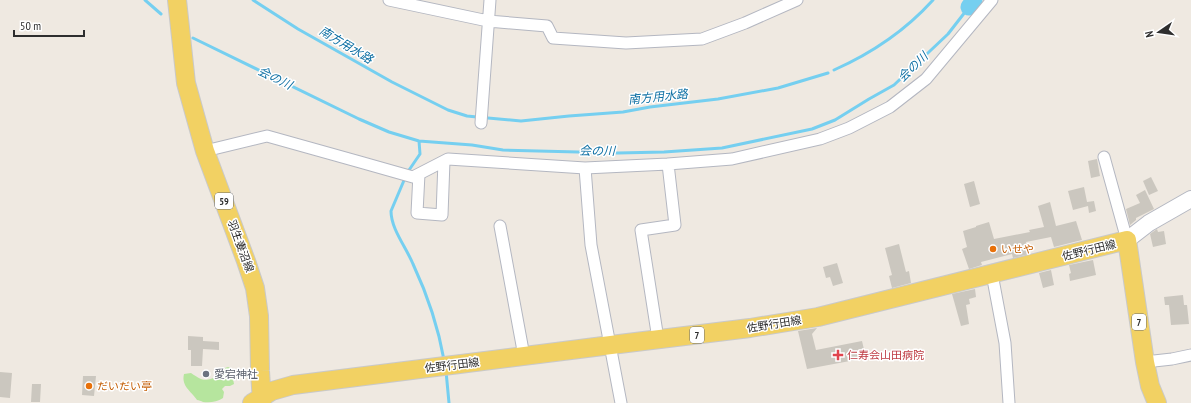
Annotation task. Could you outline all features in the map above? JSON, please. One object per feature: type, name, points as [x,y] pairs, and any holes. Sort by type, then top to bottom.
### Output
[{"type":"main road","name":"羽生妻沼線","points":[[177,0],[186,83],[205,151],[255,288],[259,316],[259,401]]},
{"type":"main road","name":"佐野行田線","points":[[259,401],[282,388],[293,385],[750,328],[818,318],[1127,240],[1145,362],[1150,386],[1157,403]]},
{"type":"street","points":[[389,0],[488,21],[547,26],[553,38],[626,43],[702,40],[797,0]]},
{"type":"street","points":[[481,123],[490,0]]},
{"type":"street","points":[[205,151],[267,136],[413,178],[448,159],[585,168],[732,159],[820,139],[849,128],[890,107],[926,79],[992,0]]},
{"type":"street","points":[[1104,157],[1127,240],[1149,223],[1191,199]]},
{"type":"street","points":[[419,174],[417,213],[442,215],[444,161]]},
{"type":"street","points":[[658,339],[641,230],[674,225],[668,164]]},
{"type":"street","points":[[585,168],[591,245],[621,403]]},
{"type":"street","points":[[500,226],[524,356]]},
{"type":"street","points":[[992,274],[1005,343],[1009,403]]},
{"type":"street","points":[[1145,362],[1191,355]]},
{"type":"green space","points":[[225,368],[231,368],[234,384],[225,386],[222,389],[224,392],[223,398],[216,401],[203,402],[197,400],[185,385],[183,378],[184,374],[191,373],[199,378],[207,380],[219,376]]},
{"type":"building","points":[[1097,159],[1100,176],[1091,178],[1088,161]]},
{"type":"building","points":[[1151,177],[1158,191],[1149,195],[1143,181]]},
{"type":"building","points":[[974,181],[980,204],[970,207],[964,184]]},
{"type":"building","points":[[1084,187],[1087,202],[1094,201],[1096,211],[1089,213],[1088,206],[1073,210],[1068,191]]},
{"type":"building","points":[[1145,190],[1154,209],[1136,218],[1136,220],[1130,225],[1126,209],[1140,203],[1136,195]]},
{"type":"building","points":[[1050,202],[1056,226],[1076,221],[1082,240],[1054,247],[1051,237],[1026,242],[1029,254],[1013,258],[1012,254],[981,262],[982,265],[969,269],[962,249],[967,247],[963,231],[989,222],[994,239],[1030,232],[1029,230],[1044,227],[1038,206]]},
{"type":"building","points":[[1157,229],[1158,232],[1164,231],[1166,244],[1153,247],[1150,234]]},
{"type":"building","points":[[899,244],[906,272],[909,271],[911,283],[892,288],[889,276],[892,275],[885,248]]},
{"type":"building","points":[[1093,260],[1096,275],[1070,281],[1069,274],[1071,273],[1069,265]]},
{"type":"building","points":[[837,263],[843,283],[833,286],[830,277],[826,278],[823,267]]},
{"type":"building","points":[[1051,270],[1054,285],[1043,288],[1039,273]]},
{"type":"building","points":[[975,289],[976,297],[969,299],[970,304],[966,305],[969,324],[961,326],[952,294]]},
{"type":"building","points":[[1183,295],[1184,305],[1187,305],[1189,324],[1171,325],[1169,305],[1165,305],[1164,297]]},
{"type":"building","points":[[817,328],[812,334],[816,350],[862,341],[866,358],[807,369],[798,331]]},
{"type":"building","points":[[188,336],[203,337],[203,341],[219,342],[219,350],[203,349],[202,366],[191,366],[191,350],[188,350]]},
{"type":"building","points":[[0,372],[12,373],[10,398],[0,397]]},
{"type":"building","name":"だいだい亭","points":[[83,376],[96,376],[94,396],[82,395]]},
{"type":"building","points":[[32,384],[41,384],[40,402],[31,402]]},
{"type":"waterway","name":"会の川","points":[[145,0],[161,14]]},
{"type":"waterway","name":"南方用水路","points":[[253,0],[298,29],[392,82],[448,110],[467,116],[477,117]]},
{"type":"waterway","name":"南方用水路","points":[[834,70],[861,57],[887,40],[911,21],[933,0]]},
{"type":"waterway","name":"会の川","points":[[969,7],[974,0]]},
{"type":"waterway","name":"会の川","points":[[193,38],[359,119],[389,132],[419,141],[472,145],[503,150],[618,153],[664,152],[722,148],[812,129],[835,120],[894,85],[948,34],[969,7]]},
{"type":"waterway","name":"南方用水路","points":[[488,118],[521,121],[623,112],[650,107],[718,99],[778,88],[828,73]]},
{"type":"waterway","points":[[407,173],[420,154],[419,141]]},
{"type":"waterway","points":[[405,178],[391,211],[393,224],[418,275],[439,335],[444,360]]},
{"type":"waterway","points":[[446,371],[449,403]]},
{"type":"place","name":"いせや","points":[[993,249]]},
{"type":"place","name":"仁寿会山田病院","points":[[838,355]]},
{"type":"place","name":"愛宕神社","points":[[206,374]]},
{"type":"place","name":"だいだい亭","points":[[89,386]]}]
